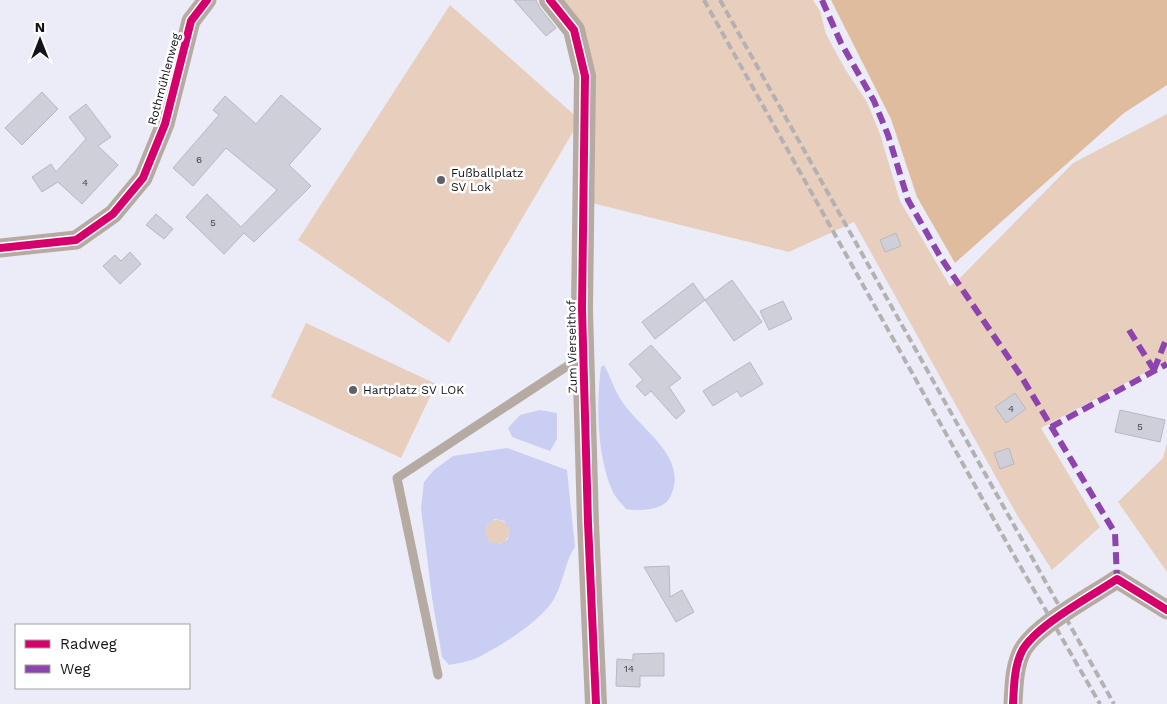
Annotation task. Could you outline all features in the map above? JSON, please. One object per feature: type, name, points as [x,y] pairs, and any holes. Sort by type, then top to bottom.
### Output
[{"type":"street","name":"Rothmühlenweg","points":[[0,248],[76,240],[113,214],[143,178],[165,124],[191,21],[207,0]]},
{"type":"street","name":"Zum Vierseithof","points":[[550,0],[574,30],[586,76],[583,356],[596,704]]},
{"type":"street","points":[[1013,704],[1014,676],[1022,650],[1041,629],[1117,579],[1167,610]]},
{"type":"lane","points":[[438,675],[397,478],[583,356]]},
{"type":"shaded area","points":[[550,0],[813,0],[820,11],[826,34],[845,69],[867,102],[880,134],[900,201],[950,286],[1073,163],[1167,114],[1167,361],[1041,428],[1100,527],[1052,570],[1017,515],[854,222],[789,252],[584,201],[585,76]]},
{"type":"shaded area","points":[[831,0],[1167,0],[1167,85],[1124,113],[955,263],[917,197],[891,119]]},
{"type":"shaded area","name":"Fußballplatz SV Lok","points":[[450,5],[580,120],[449,343],[298,240]]},
{"type":"shaded area","name":"Hartplatz SV LOK","points":[[306,323],[436,384],[401,458],[271,397]]},
{"type":"shaded area","points":[[1167,443],[1167,572],[1118,502],[1163,458]]},
{"type":"shaded area","points":[[497,520],[502,521],[508,527],[508,537],[502,543],[497,544],[492,543],[486,537],[485,532],[486,527],[492,521]]},
{"type":"water","points":[[604,365],[621,400],[661,445],[674,470],[674,484],[669,499],[661,506],[643,510],[626,509],[616,498],[612,490],[603,462],[599,430],[599,382],[601,367]]},
{"type":"water","points":[[540,410],[557,413],[557,439],[550,451],[512,437],[508,428],[520,415]]},
{"type":"water","points":[[507,448],[567,470],[575,547],[555,597],[542,614],[510,639],[479,657],[449,665],[442,657],[432,598],[421,508],[424,482],[434,470],[453,456]],"holes":[[[495,519],[504,521],[509,529],[508,539],[500,544],[490,542],[485,534],[487,525]]]},
{"type":"building","points":[[514,0],[536,0],[556,28],[546,36]]},
{"type":"building","points":[[42,92],[58,109],[22,145],[5,128]]},
{"type":"building","points":[[281,95],[321,129],[289,165],[311,186],[254,242],[244,233],[224,254],[186,217],[207,194],[241,227],[277,190],[226,148],[193,186],[173,168],[219,115],[213,110],[225,96],[256,124]]},
{"type":"building","points":[[86,104],[111,137],[98,146],[118,165],[82,204],[58,182],[42,192],[32,177],[51,164],[56,172],[86,139],[69,117]]},
{"type":"building","points":[[156,214],[173,229],[164,239],[146,225]]},
{"type":"building","points":[[896,233],[901,246],[885,252],[880,240]]},
{"type":"building","points":[[130,252],[141,264],[120,284],[103,266],[115,255],[121,261]]},
{"type":"building","points":[[732,280],[762,322],[734,341],[705,300]]},
{"type":"building","points":[[693,283],[705,300],[655,339],[642,322]]},
{"type":"building","points":[[783,301],[792,319],[769,330],[760,311]]},
{"type":"building","points":[[651,345],[681,378],[669,387],[685,411],[676,419],[651,391],[645,396],[636,386],[643,380],[629,364]]},
{"type":"building","points":[[750,362],[763,384],[741,397],[737,391],[713,406],[703,391]]},
{"type":"building","points":[[1015,393],[1026,409],[1006,423],[995,407]]},
{"type":"building","points":[[1120,410],[1165,420],[1160,442],[1115,432]]},
{"type":"building","points":[[1009,448],[1014,464],[1000,469],[994,453]]},
{"type":"building","points":[[669,566],[670,597],[682,590],[694,612],[676,622],[644,567]]},
{"type":"building","points":[[664,653],[664,676],[640,676],[640,687],[616,686],[617,659],[633,660],[633,654]]},
{"type":"railway","points":[[704,0],[1012,552],[1100,704]]},
{"type":"railway","points":[[720,0],[1114,704]]},
{"type":"marked path","points":[[822,0],[841,43],[874,101],[888,135],[908,200],[941,258],[1021,376],[1115,533],[1117,579]]},
{"type":"marked path","points":[[1129,330],[1154,370]]},
{"type":"marked path","points":[[1154,370],[1167,337]]},
{"type":"marked path","points":[[1051,427],[1167,364]]},
{"type":"cycle path","points":[[0,248],[76,240],[113,214],[143,178],[165,124],[191,21],[207,0]]},
{"type":"cycle path","points":[[550,0],[574,30],[585,76],[582,309],[588,523],[596,704]]},
{"type":"cycle path","points":[[1013,704],[1017,664],[1022,651],[1029,641],[1052,621],[1117,579],[1167,610]]},
{"type":"place","name":"Fußballplatz SV Lok","points":[[441,180]]},
{"type":"place","name":"Hartplatz SV LOK","points":[[353,390]]}]
